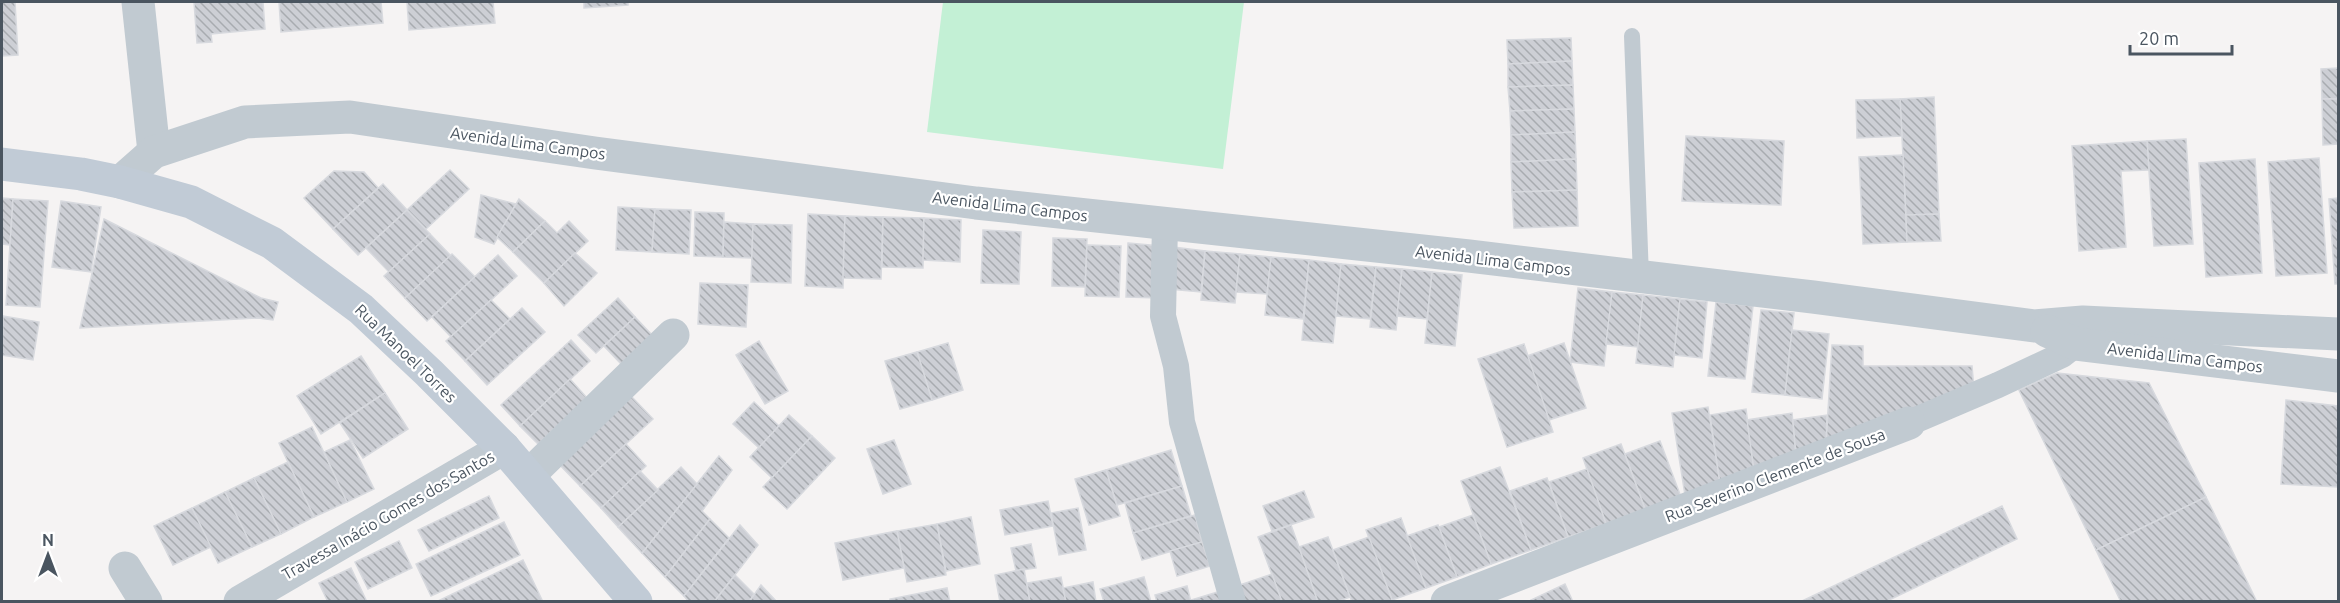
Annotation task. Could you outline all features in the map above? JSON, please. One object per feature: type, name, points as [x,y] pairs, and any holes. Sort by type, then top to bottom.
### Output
[{"type":"main road","points":[[2,164],[57,170],[120,182]]},
{"type":"main road","name":"Rua Manoel Torres","points":[[120,182],[191,202],[272,243],[361,309],[504,447],[636,602]]},
{"type":"street","points":[[138,2],[154,152]]},
{"type":"street","name":"Avenida Lima Campos","points":[[120,182],[154,152],[245,122],[350,117],[595,153],[976,203],[1469,256],[1813,297],[2034,326],[2338,376]]},
{"type":"street","points":[[1164,225],[1163,316],[1176,366],[1182,422],[1233,602]]},
{"type":"street","name":"Avenida Lima Campos","points":[[2080,333],[2338,334]]},
{"type":"street","name":"Rua Severino Clemente de Sousa","points":[[1448,602],[1500,593],[1909,423],[2042,365],[2062,354],[2080,333]]},
{"type":"street","points":[[529,475],[673,335]]},
{"type":"street","name":"Travessa Inácio Gomes dos Santos","points":[[240,602],[504,447]]},
{"type":"street","points":[[125,568],[146,602]]},
{"type":"lane","points":[[1632,36],[1641,277]]},
{"type":"green space","points":[[943,2],[1244,2],[1223,169],[927,132]]},
{"type":"building","points":[[2,2],[15,2],[18,55],[2,56]]},
{"type":"building","points":[[194,2],[263,2],[265,29],[211,34],[212,42],[197,43]]},
{"type":"building","points":[[279,2],[381,2],[383,23],[281,32]]},
{"type":"building","points":[[407,2],[493,2],[495,23],[409,30]]},
{"type":"building","points":[[584,2],[628,2],[628,5],[584,8]]},
{"type":"building","points":[[1571,38],[1572,61],[1508,64],[1507,40]]},
{"type":"building","points":[[1572,61],[1573,85],[1508,87],[1508,64]]},
{"type":"building","points":[[2338,68],[2338,99],[2322,99],[2321,69]]},
{"type":"building","points":[[1573,85],[1574,109],[1510,111],[1508,87]]},
{"type":"building","points":[[1934,97],[1939,214],[1906,215],[1900,99]]},
{"type":"building","points":[[1900,99],[1902,136],[1857,138],[1856,100]]},
{"type":"building","points":[[2322,99],[2338,99],[2338,144],[2323,145]]},
{"type":"building","points":[[1574,109],[1575,132],[1511,135],[1510,111]]},
{"type":"building","points":[[1575,132],[1576,159],[1511,162],[1511,135]]},
{"type":"building","points":[[1686,136],[1784,141],[1781,205],[1682,201]]},
{"type":"building","points":[[2186,139],[2193,244],[2154,246],[2147,141]]},
{"type":"building","points":[[2147,141],[2149,170],[2121,171],[2126,247],[2079,251],[2072,146]]},
{"type":"building","points":[[1903,155],[1907,242],[1863,244],[1859,157]]},
{"type":"building","points":[[2319,158],[2327,273],[2276,276],[2268,162]]},
{"type":"building","points":[[1576,159],[1577,190],[1512,192],[1511,162]]},
{"type":"building","points":[[2255,159],[2262,273],[2206,277],[2199,163]]},
{"type":"building","points":[[450,170],[469,189],[426,229],[407,210]]},
{"type":"building","points":[[334,171],[364,172],[378,188],[333,229],[304,198]]},
{"type":"building","points":[[383,184],[407,210],[358,255],[333,229]]},
{"type":"building","points":[[1577,190],[1578,226],[1514,228],[1512,192]]},
{"type":"building","points":[[481,195],[516,204],[494,244],[475,237]]},
{"type":"building","points":[[2,198],[13,199],[10,245],[2,244]]},
{"type":"building","points":[[2338,198],[2338,284],[2335,284],[2329,199]]},
{"type":"building","points":[[13,199],[48,201],[40,307],[6,305]]},
{"type":"building","points":[[519,199],[545,221],[513,252],[497,237]]},
{"type":"building","points":[[61,201],[101,207],[91,272],[52,267]]},
{"type":"building","points":[[618,207],[655,209],[652,252],[616,250]]},
{"type":"building","points":[[655,209],[691,210],[689,254],[652,252]]},
{"type":"building","points":[[407,210],[430,234],[389,272],[366,248]]},
{"type":"building","points":[[695,212],[724,213],[723,257],[694,256]]},
{"type":"building","points":[[808,214],[845,216],[843,288],[805,286]]},
{"type":"building","points":[[1939,214],[1941,241],[1907,242],[1906,215]]},
{"type":"building","points":[[845,216],[883,217],[881,279],[843,278]]},
{"type":"building","points":[[883,217],[924,218],[923,268],[882,267]]},
{"type":"building","points":[[924,218],[961,220],[960,262],[923,260]]},
{"type":"building","points":[[104,219],[261,298],[278,302],[273,320],[258,318],[80,328]]},
{"type":"building","points":[[545,221],[557,233],[569,221],[588,241],[544,283],[513,252]]},
{"type":"building","points":[[724,222],[753,224],[752,258],[723,257]]},
{"type":"building","points":[[753,224],[792,225],[791,283],[751,282]]},
{"type":"building","points":[[983,230],[1021,232],[1019,284],[981,283]]},
{"type":"building","points":[[430,234],[451,256],[405,298],[384,276]]},
{"type":"building","points":[[1053,238],[1087,239],[1085,287],[1052,286]]},
{"type":"building","points":[[1128,243],[1161,246],[1159,298],[1126,297]]},
{"type":"building","points":[[1087,245],[1121,246],[1119,297],[1085,296]]},
{"type":"building","points":[[1173,247],[1205,251],[1201,292],[1169,289]]},
{"type":"building","points":[[1205,251],[1240,254],[1235,303],[1201,300]]},
{"type":"building","points":[[575,253],[597,273],[564,306],[544,283]]},
{"type":"building","points":[[452,254],[475,277],[427,321],[405,298]]},
{"type":"building","points":[[1240,254],[1271,257],[1267,294],[1236,292]]},
{"type":"building","points":[[498,255],[517,276],[451,337],[432,317]]},
{"type":"building","points":[[1271,257],[1309,260],[1303,319],[1265,315]]},
{"type":"building","points":[[1309,260],[1341,264],[1333,343],[1302,340]]},
{"type":"building","points":[[1341,264],[1376,267],[1370,319],[1336,316]]},
{"type":"building","points":[[1376,267],[1402,269],[1396,330],[1370,327]]},
{"type":"building","points":[[1402,269],[1432,272],[1427,319],[1397,316]]},
{"type":"building","points":[[1432,272],[1462,275],[1455,346],[1425,343]]},
{"type":"building","points":[[700,283],[748,285],[746,327],[698,324]]},
{"type":"building","points":[[1578,288],[1612,292],[1604,366],[1570,362]]},
{"type":"building","points":[[1612,292],[1643,295],[1638,347],[1606,344]]},
{"type":"building","points":[[1643,295],[1680,299],[1673,367],[1636,363]]},
{"type":"building","points":[[618,298],[635,317],[596,353],[578,335]]},
{"type":"building","points":[[1680,299],[1707,302],[1702,358],[1674,355]]},
{"type":"building","points":[[491,300],[510,319],[465,361],[446,341]]},
{"type":"building","points":[[1716,302],[1753,306],[1745,379],[1708,376]]},
{"type":"building","points":[[522,308],[545,332],[487,385],[465,361]]},
{"type":"building","points":[[1761,310],[1794,313],[1785,395],[1752,392]]},
{"type":"building","points":[[3,316],[39,322],[33,360],[2,355]]},
{"type":"building","points":[[635,317],[652,335],[621,364],[604,346]]},
{"type":"building","points":[[1792,330],[1829,334],[1822,399],[1785,395]]},
{"type":"building","points":[[571,340],[590,361],[520,426],[501,405]]},
{"type":"building","points":[[759,341],[788,391],[765,404],[736,355]]},
{"type":"building","points":[[948,343],[963,390],[932,400],[917,352]]},
{"type":"building","points":[[1564,343],[1586,408],[1549,420],[1527,356]]},
{"type":"building","points":[[1524,344],[1553,432],[1507,447],[1478,359]]},
{"type":"building","points":[[1832,345],[1863,346],[1863,366],[1972,366],[1974,390],[1826,444]]},
{"type":"building","points":[[917,352],[932,400],[900,409],[885,361]]},
{"type":"building","points":[[361,356],[385,393],[321,434],[297,396]]},
{"type":"building","points":[[2057,373],[2149,383],[2206,497],[2096,550],[2019,390]]},
{"type":"building","points":[[570,379],[587,398],[538,444],[520,426]]},
{"type":"building","points":[[385,393],[408,429],[363,458],[340,423]]},
{"type":"building","points":[[630,395],[653,419],[580,486],[558,463]]},
{"type":"building","points":[[2286,400],[2338,406],[2338,487],[2281,484]]},
{"type":"building","points":[[754,402],[779,426],[759,448],[733,424]]},
{"type":"building","points":[[1708,407],[1720,483],[1685,495],[1672,413]]},
{"type":"building","points":[[1746,409],[1754,470],[1720,483],[1710,415]]},
{"type":"building","points":[[1792,413],[1796,455],[1754,470],[1747,420]]},
{"type":"building","points":[[789,415],[812,436],[772,478],[750,457]]},
{"type":"building","points":[[1827,415],[1826,444],[1796,455],[1793,420]]},
{"type":"building","points":[[312,427],[347,502],[314,517],[279,443]]},
{"type":"building","points":[[812,436],[835,458],[787,509],[763,487]]},
{"type":"building","points":[[350,440],[374,489],[347,502],[324,452]]},
{"type":"building","points":[[894,440],[911,484],[883,494],[867,449]]},
{"type":"building","points":[[1660,441],[1681,497],[1645,509],[1625,454]]},
{"type":"building","points":[[626,444],[646,466],[601,508],[580,486]]},
{"type":"building","points":[[1621,444],[1645,509],[1606,524],[1583,458]]},
{"type":"building","points":[[1171,450],[1182,486],[1117,505],[1106,470]]},
{"type":"building","points":[[719,456],[732,470],[702,511],[710,519],[665,577],[642,553]]},
{"type":"building","points":[[288,462],[314,517],[281,534],[254,478]]},
{"type":"building","points":[[681,467],[697,484],[642,553],[618,527]]},
{"type":"building","points":[[1500,467],[1531,550],[1491,564],[1461,481]]},
{"type":"building","points":[[1587,469],[1606,524],[1568,537],[1549,482]]},
{"type":"building","points":[[1106,470],[1120,516],[1089,525],[1075,479]]},
{"type":"building","points":[[640,471],[658,490],[618,527],[601,508]]},
{"type":"building","points":[[254,478],[281,534],[252,547],[225,492]]},
{"type":"building","points":[[1547,478],[1568,537],[1531,550],[1510,491]]},
{"type":"building","points":[[1182,486],[1191,516],[1133,533],[1125,503]]},
{"type":"building","points":[[1304,491],[1314,517],[1272,531],[1263,506]]},
{"type":"building","points":[[225,492],[252,547],[218,563],[192,508]]},
{"type":"building","points":[[489,496],[499,518],[429,551],[418,530]]},
{"type":"building","points":[[2206,497],[2257,602],[2121,602],[2096,550]]},
{"type":"building","points":[[1048,501],[1053,526],[1005,535],[1000,510]]},
{"type":"building","points":[[2002,506],[2017,539],[1885,602],[1800,602]]},
{"type":"building","points":[[192,508],[211,547],[173,565],[154,526]]},
{"type":"building","points":[[1078,508],[1086,550],[1059,555],[1051,513]]},
{"type":"building","points":[[1195,515],[1202,542],[1142,560],[1133,533]]},
{"type":"building","points":[[1473,515],[1491,564],[1457,577],[1439,527]]},
{"type":"building","points":[[971,517],[980,564],[946,571],[937,524]]},
{"type":"building","points":[[1401,518],[1426,588],[1392,600],[1366,530]]},
{"type":"building","points":[[710,519],[729,538],[684,596],[665,577]]},
{"type":"building","points":[[504,522],[520,555],[431,596],[416,564]]},
{"type":"building","points":[[937,524],[946,575],[907,582],[897,531]]},
{"type":"building","points":[[740,525],[758,545],[714,602],[689,602],[684,596]]},
{"type":"building","points":[[1291,525],[1318,602],[1282,602],[1258,537]]},
{"type":"building","points":[[1438,525],[1457,577],[1426,588],[1407,536]]},
{"type":"building","points":[[897,531],[904,568],[843,580],[835,543]]},
{"type":"building","points":[[1328,537],[1350,597],[1336,602],[1318,602],[1299,547]]},
{"type":"building","points":[[1369,537],[1392,600],[1388,602],[1352,602],[1333,550]]},
{"type":"building","points":[[399,541],[412,568],[368,589],[355,562]]},
{"type":"building","points":[[1202,542],[1210,566],[1177,576],[1170,551]]},
{"type":"building","points":[[1031,544],[1036,568],[1016,571],[1011,548]]},
{"type":"building","points":[[523,560],[543,602],[436,602]]},
{"type":"building","points":[[351,568],[367,602],[328,602],[319,583]]},
{"type":"building","points":[[1024,569],[1030,602],[1000,602],[995,575]]},
{"type":"building","points":[[1272,574],[1282,602],[1243,602],[1237,586]]},
{"type":"building","points":[[735,575],[754,594],[749,602],[714,602]]},
{"type":"building","points":[[1061,577],[1066,602],[1030,602],[1027,583]]},
{"type":"building","points":[[1144,577],[1151,602],[1104,602],[1100,589]]},
{"type":"building","points":[[1093,582],[1096,602],[1066,602],[1063,588]]},
{"type":"building","points":[[1565,584],[1573,602],[1532,602],[1531,600]]},
{"type":"building","points":[[761,585],[777,602],[749,602]]},
{"type":"building","points":[[1187,586],[1191,602],[1157,602],[1155,595]]},
{"type":"building","points":[[947,588],[950,602],[890,602],[890,599]]},
{"type":"building","points":[[1221,591],[1224,602],[1191,602],[1191,600]]}]
